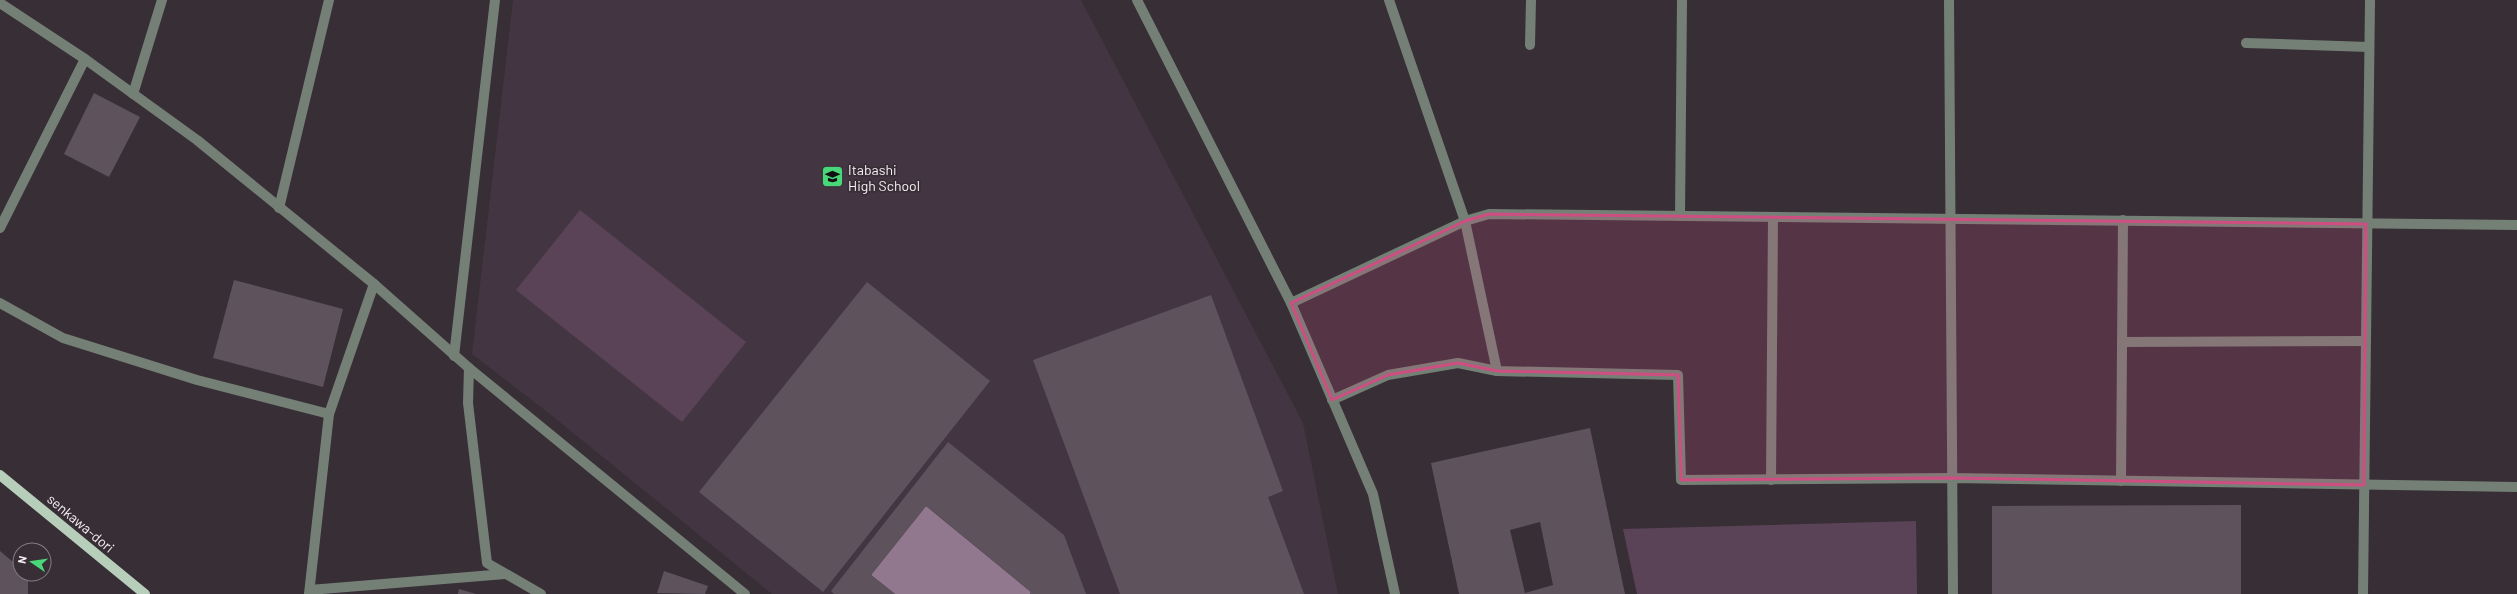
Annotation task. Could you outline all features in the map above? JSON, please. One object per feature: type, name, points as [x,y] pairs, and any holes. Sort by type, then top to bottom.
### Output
[{"type":"main road","name":"senkawa-dori","points":[[0,474],[145,594]]},
{"type":"street","points":[[133,94],[162,0]]},
{"type":"street","points":[[279,208],[329,0]]},
{"type":"street","points":[[454,356],[496,0]]},
{"type":"street","points":[[1137,0],[1291,303],[1373,494],[1395,594]]},
{"type":"street","points":[[1389,0],[1465,222],[1497,371]]},
{"type":"street","points":[[1530,44],[1531,0]]},
{"type":"street","points":[[1680,216],[1682,0]]},
{"type":"street","points":[[1949,0],[1953,594]]},
{"type":"street","points":[[2363,594],[2366,224],[2370,0]]},
{"type":"street","points":[[0,3],[85,59],[196,140],[374,284],[468,368],[744,594]]},
{"type":"street","points":[[2246,43],[2369,47]]},
{"type":"street","points":[[0,228],[85,59]]},
{"type":"street","points":[[1291,303],[1465,222],[1489,214],[2517,225]]},
{"type":"street","points":[[1771,480],[1773,217]]},
{"type":"street","points":[[2120,481],[2123,220]]},
{"type":"street","points":[[374,284],[329,414],[310,592],[505,574]]},
{"type":"street","points":[[0,302],[64,338],[197,380],[329,414]]},
{"type":"street","points":[[2122,342],[2366,341]]},
{"type":"street","points":[[1332,400],[1388,375],[1458,364],[1497,371],[1678,375],[1681,480],[1952,478],[2517,488]]},
{"type":"street","points":[[468,368],[468,403],[488,563],[534,592]]},
{"type":"highlighted area","points":[[1489,214],[2366,224],[2364,485],[1952,478],[1681,480],[1678,375],[1497,371],[1458,363],[1388,375],[1332,400],[1291,303],[1465,221]]},
{"type":"shaded area","name":"Itabashi High School","points":[[513,0],[1081,0],[1303,423],[1338,594],[772,594],[546,411],[472,354]]},
{"type":"shaded area","points":[[580,210],[746,342],[682,422],[516,290]]},
{"type":"shaded area","points":[[926,506],[1031,592],[1030,594],[895,594],[871,575]]},
{"type":"shaded area","points":[[1916,521],[1917,594],[1637,594],[1623,529]]},
{"type":"building","points":[[94,93],[140,117],[109,177],[64,154]]},
{"type":"building","points":[[234,280],[343,309],[323,387],[213,358]]},
{"type":"building","points":[[867,282],[990,381],[823,592],[699,492]]},
{"type":"building","points":[[1211,295],[1283,491],[1268,497],[1304,594],[1120,594],[1033,360]]},
{"type":"building","points":[[1590,428],[1625,594],[1459,594],[1431,463]],"holes":[[[1540,522],[1553,585],[1525,593],[1510,530]]]},
{"type":"building","points":[[948,442],[1064,535],[1086,594],[1030,594],[1031,592],[926,506],[871,575],[895,594],[834,594],[831,591]]},
{"type":"building","points":[[2241,505],[2241,594],[1992,594],[1992,506]]},
{"type":"building","points":[[0,551],[12,561],[12,582],[28,582],[28,594],[0,594]]},
{"type":"building","points":[[664,571],[708,586],[705,594],[657,593]]},
{"type":"building","points":[[459,589],[476,594],[458,594]]},
{"type":"place","name":"Itabashi High School","points":[[833,177]]}]
